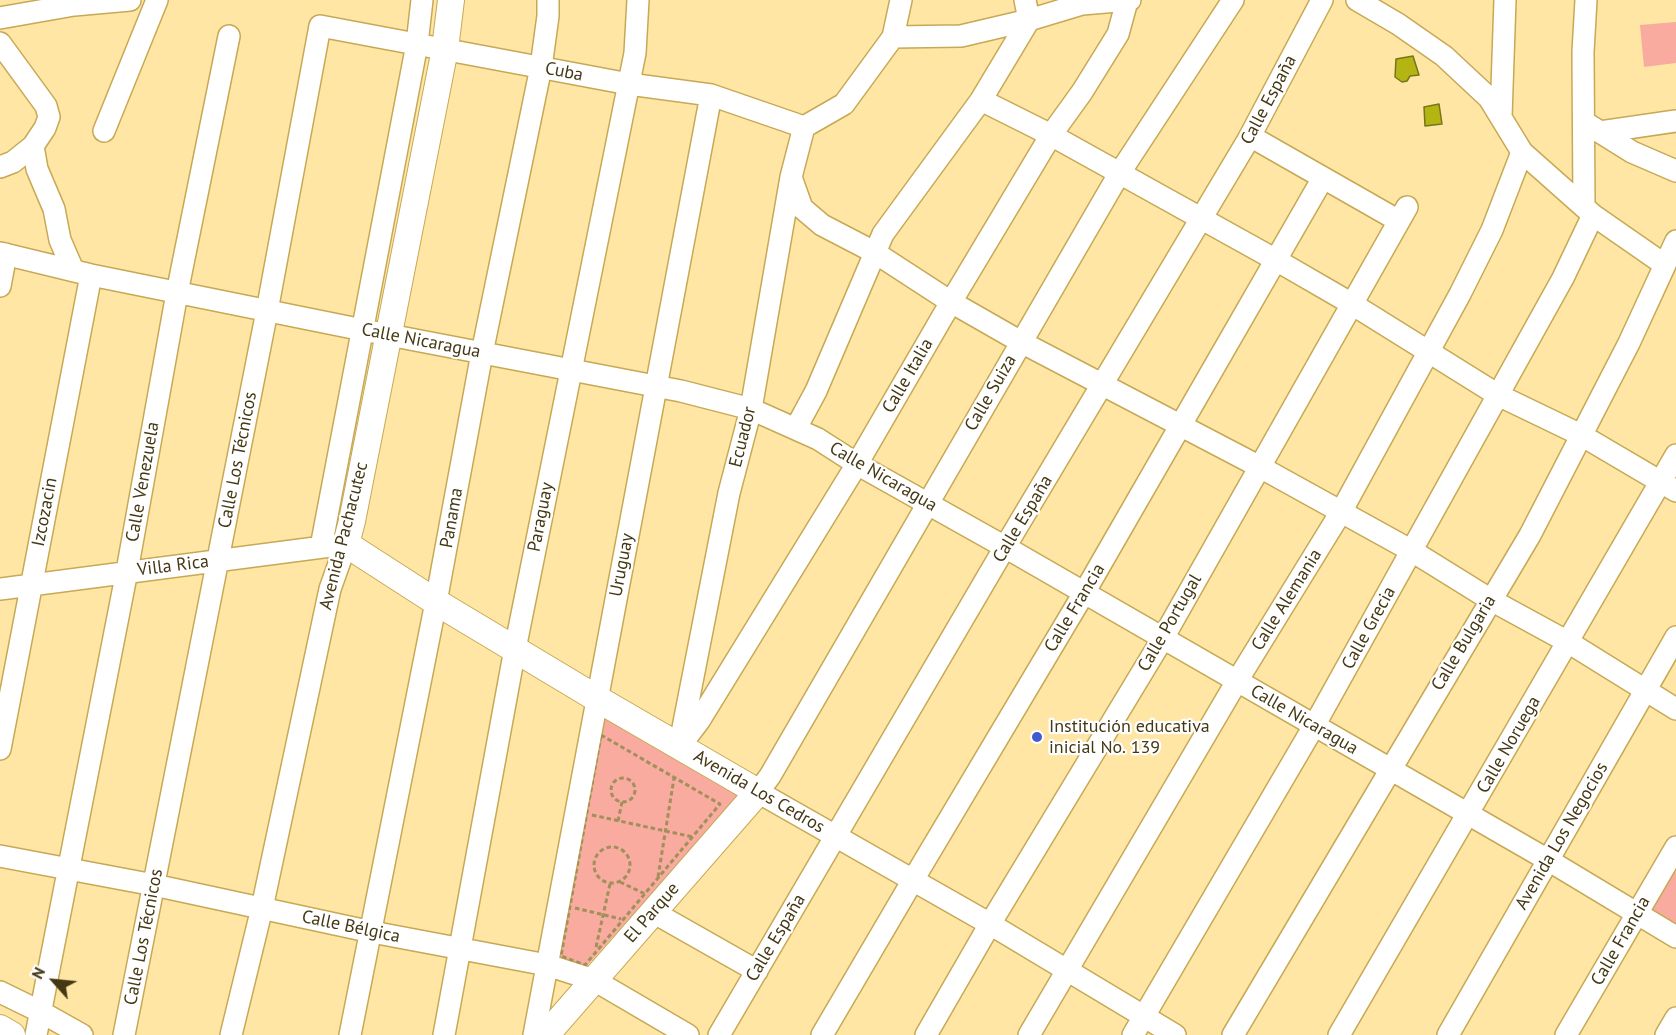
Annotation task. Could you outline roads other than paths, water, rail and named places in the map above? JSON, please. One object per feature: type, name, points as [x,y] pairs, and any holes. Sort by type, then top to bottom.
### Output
[{"type":"main road","name":"Avenida Pachacutec","points":[[333,545],[352,521],[375,333],[445,50],[451,0]]},
{"type":"main road","name":"Avenida Los Cedros","points":[[333,545],[436,602],[596,699],[758,792]]},
{"type":"main road","name":"El Parque","points":[[546,1035],[594,980],[654,897],[758,792]]},
{"type":"main road","points":[[0,1028],[12,1035]]},
{"type":"street","points":[[0,18],[113,0],[130,0]]},
{"type":"street","points":[[104,131],[157,0]]},
{"type":"street","name":"Avenida Pachacutec","points":[[375,333],[422,0]]},
{"type":"street","name":"Panama","points":[[350,1035],[436,602],[482,353],[541,67],[548,0]]},
{"type":"street","name":"Paraguay","points":[[444,1035],[515,649],[635,53],[638,0]]},
{"type":"street","points":[[804,127],[844,104],[892,38],[901,0]]},
{"type":"street","name":"Calle Suiza","points":[[758,792],[770,776],[1119,174],[1233,0]]},
{"type":"street","name":"Calle España","points":[[719,1035],[1005,547],[1250,136],[1322,0]]},
{"type":"street","points":[[1357,0],[1398,24],[1444,56],[1489,98],[1522,152],[1589,211],[1665,265]]},
{"type":"street","points":[[1501,117],[1505,0]]},
{"type":"street","points":[[1586,0],[1583,52],[1592,127],[1589,211]]},
{"type":"street","points":[[892,38],[961,36],[1027,10],[1128,1]]},
{"type":"street","name":"Calle Italia","points":[[680,747],[699,721],[857,464],[1051,135],[1082,92],[1118,34],[1128,1]]},
{"type":"street","points":[[796,428],[816,391],[883,234],[981,100],[1027,10]]},
{"type":"street","name":"Cuba","points":[[320,26],[628,84],[711,95],[804,127]]},
{"type":"street","name":"Calle Los Técnicos","points":[[124,1035],[219,560],[320,26]]},
{"type":"street","name":"Calle Venezuela","points":[[36,1035],[127,572],[177,292],[228,36]]},
{"type":"street","points":[[0,43],[46,106],[49,117],[45,128],[33,146],[13,162],[0,167]]},
{"type":"street","name":"Uruguay","points":[[534,1035],[711,95]]},
{"type":"street","points":[[981,100],[1051,135],[1276,260],[1352,304],[1498,395],[1581,435],[1668,486]]},
{"type":"street","points":[[1592,127],[1676,121]]},
{"type":"street","name":"Ecuador","points":[[680,747],[729,493],[752,409],[790,177],[804,127]]},
{"type":"street","points":[[1592,127],[1632,152],[1676,171]]},
{"type":"street","points":[[1250,136],[1323,178]]},
{"type":"street","points":[[33,146],[37,169],[54,209],[60,240],[82,273]]},
{"type":"street","name":"Calle Alemania","points":[[1029,1035],[1237,681],[1341,512],[1429,352],[1492,230],[1522,152]]},
{"type":"street","points":[[790,177],[802,208],[822,225],[874,252],[951,302],[1021,342],[1260,467],[1412,551],[1491,600],[1568,642],[1676,709]]},
{"type":"street","name":"Calle Portugal","points":[[926,1035],[990,924],[1163,638],[1403,214],[1323,178]]},
{"type":"street","name":"Calle Francia","points":[[822,1035],[1084,593],[1323,178]]},
{"type":"street","name":"Calle Grecia","points":[[1133,1035],[1314,726],[1412,551],[1563,278],[1589,211]]},
{"type":"street","name":"Calle Bulgaria","points":[[1233,1035],[1530,535],[1629,343],[1676,241]]},
{"type":"street","points":[[0,286],[3,254]]},
{"type":"street","name":"Calle Nicaragua","points":[[3,254],[82,273],[375,333],[656,386],[752,409],[818,439],[857,464],[1548,860],[1676,937]]},
{"type":"street","name":"Izcozacin","points":[[0,748],[31,585],[82,273]]},
{"type":"street","name":"Calle Noruega","points":[[1339,1035],[1568,642],[1668,486],[1676,455]]},
{"type":"street","name":"Avenida Pachacutec","points":[[231,1035],[262,908],[330,589],[333,545]]},
{"type":"street","name":"Villa Rica","points":[[0,589],[333,545]]},
{"type":"street","name":"Avenida Los Negocios","points":[[1448,1035],[1676,637]]},
{"type":"street","name":"Avenida Los Cedros","points":[[758,792],[990,924],[1175,1035]]},
{"type":"street","name":"Calle Francia","points":[[1566,1035],[1676,848]]},
{"type":"street","name":"Calle Bélgica","points":[[0,856],[154,885],[372,932],[547,965],[594,980],[688,1035]]},
{"type":"street","points":[[654,897],[757,971]]},
{"type":"street","points":[[0,992],[82,1035]]},
{"type":"street","points":[[1666,1035],[1676,1018]]},
{"type":"place","name":"Institución educativa inicial No. 139","points":[[1037,737]]}]
